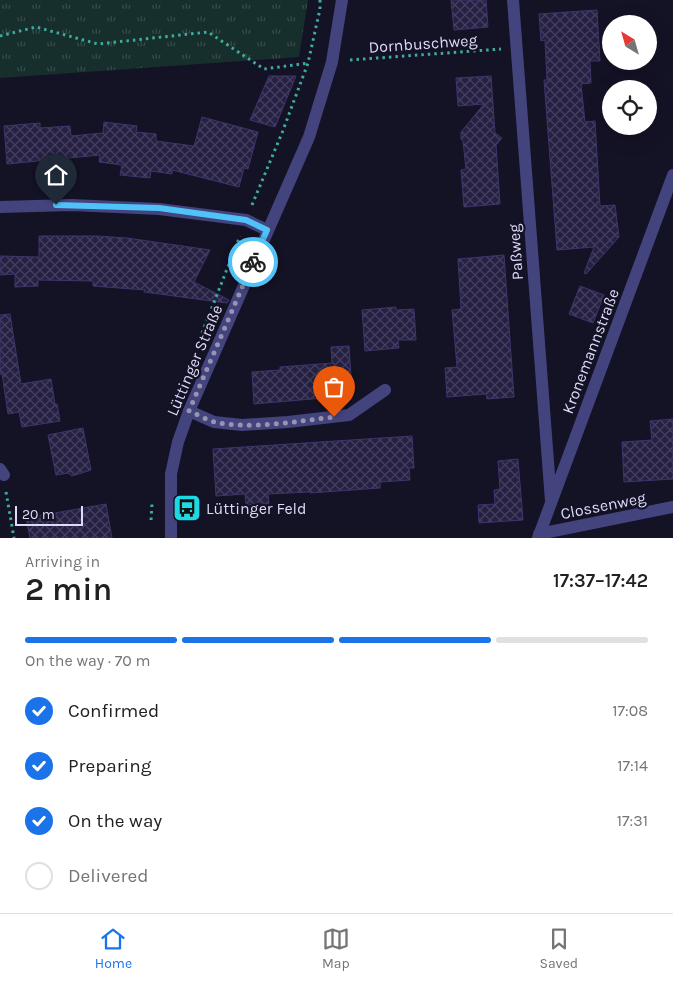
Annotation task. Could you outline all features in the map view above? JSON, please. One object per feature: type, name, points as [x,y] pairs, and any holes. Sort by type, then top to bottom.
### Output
[{"type":"street","name":"Lüttinger Straße","points":[[171,538],[171,474],[178,442],[189,411],[309,137],[332,62],[342,0]]},
{"type":"street","name":"Paßweg","points":[[513,0],[550,501]]},
{"type":"street","name":"Kronemannstraße","points":[[538,536],[673,175]]},
{"type":"street","points":[[0,207],[72,205],[159,208],[246,220],[267,230]]},
{"type":"street","points":[[189,411],[214,422],[242,425],[288,422],[349,415],[385,390]]},
{"type":"street","name":"Clossenweg","points":[[538,536],[673,508]]},
{"type":"path","points":[[246,220],[282,133],[308,63],[320,9],[320,0]]},
{"type":"path","name":"Dornbuschweg","points":[[0,36],[36,27],[98,44],[208,32],[264,68],[308,63],[516,48]]},
{"type":"path","points":[[2,472],[14,538]]},
{"type":"green space","points":[[0,0],[308,0],[299,57],[0,78]]},
{"type":"building","points":[[451,0],[486,0],[488,27],[454,30]]},
{"type":"building","points":[[597,10],[600,61],[590,61],[591,83],[581,84],[585,122],[595,121],[600,206],[615,205],[619,237],[586,274],[584,273],[594,247],[557,250],[544,80],[547,80],[545,40],[541,41],[539,14]]},
{"type":"building","points":[[269,76],[296,76],[275,127],[250,120]]},
{"type":"building","points":[[491,76],[495,133],[502,138],[496,145],[500,204],[464,207],[461,170],[466,169],[461,132],[484,104],[458,106],[456,78]]},
{"type":"building","points":[[202,117],[258,132],[248,169],[244,168],[239,187],[172,170],[172,174],[151,171],[150,178],[120,175],[122,165],[99,162],[100,155],[7,164],[4,126],[40,123],[40,128],[70,126],[71,136],[103,133],[104,122],[137,126],[136,132],[156,134],[156,141],[194,146]]},
{"type":"building","points":[[39,236],[127,238],[210,250],[194,282],[229,300],[227,303],[144,292],[145,290],[93,286],[93,281],[38,280],[38,286],[15,287],[15,274],[0,275],[0,256],[39,257]]},
{"type":"building","points":[[504,255],[514,397],[487,399],[486,394],[447,397],[445,368],[457,367],[452,310],[461,309],[458,259]]},
{"type":"building","points":[[580,286],[604,295],[593,323],[569,314]]},
{"type":"building","points":[[396,307],[396,310],[414,309],[416,340],[398,340],[399,348],[365,351],[362,310]]},
{"type":"building","points":[[10,314],[21,384],[51,379],[60,421],[22,427],[19,412],[8,414],[2,374],[0,374],[0,315]]},
{"type":"building","points":[[349,346],[351,376],[334,378],[335,397],[254,404],[252,372],[280,370],[280,367],[332,363],[331,347]]},
{"type":"building","points":[[673,419],[673,479],[624,482],[622,442],[652,440],[650,421]]},
{"type":"building","points":[[83,428],[91,470],[72,476],[68,473],[56,475],[48,435]]},
{"type":"building","points":[[412,436],[414,468],[409,468],[410,480],[380,482],[380,488],[268,494],[269,504],[246,505],[245,494],[216,496],[213,449]]},
{"type":"building","points":[[518,459],[523,520],[479,523],[478,505],[495,504],[494,490],[500,489],[498,461]]},
{"type":"building","points":[[106,504],[112,538],[30,538],[26,518]]},
{"type":"way so far","points":[[253,262],[189,411],[214,422],[242,425],[334,417]]},
{"type":"place","name":"Lüttinger Feld","points":[[187,508]]},
{"type":"route","points":[[56,205],[159,208],[246,220],[267,230],[253,262]]}]
